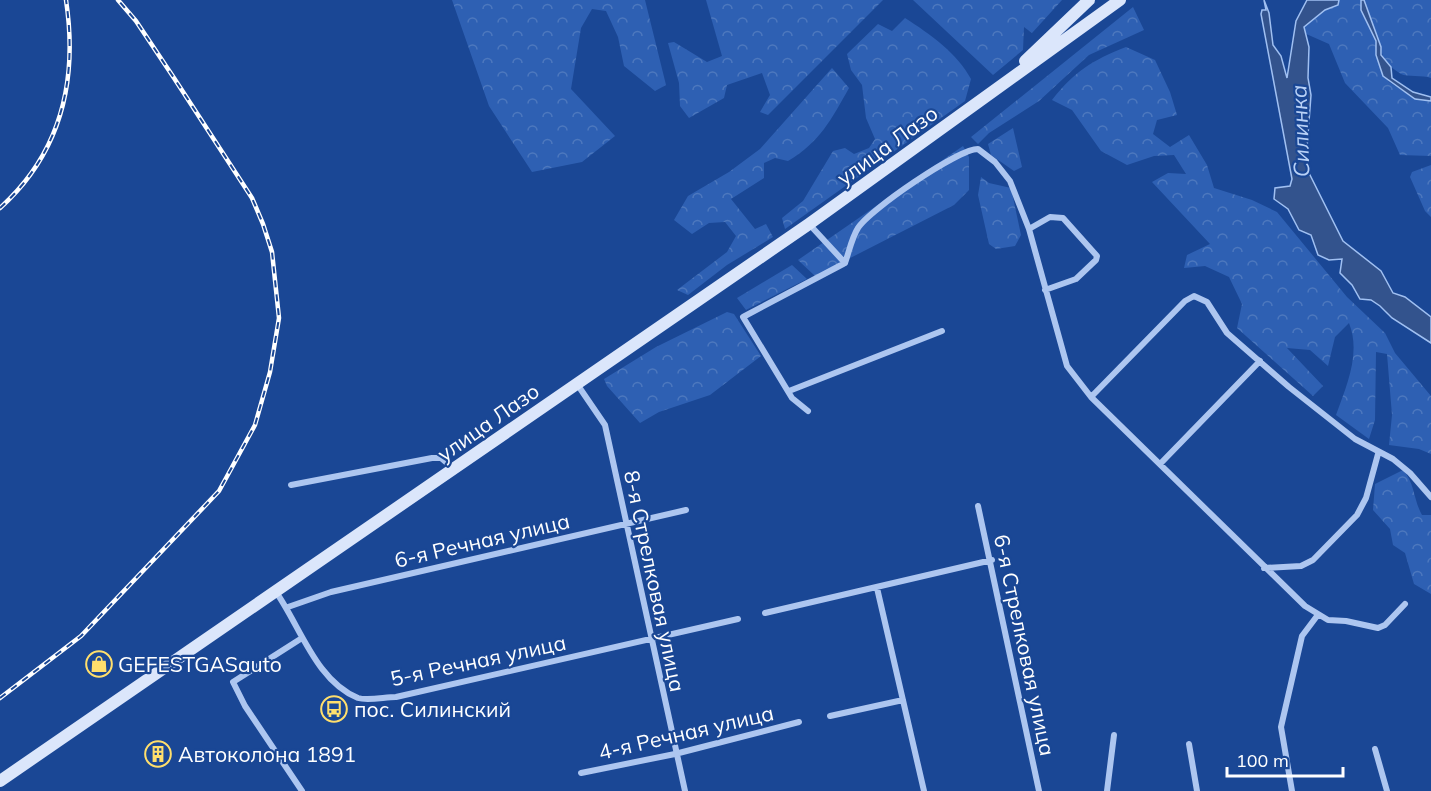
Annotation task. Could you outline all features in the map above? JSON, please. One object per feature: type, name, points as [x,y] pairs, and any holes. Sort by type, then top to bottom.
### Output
[{"type":"main road","name":"улица Лазо","points":[[994,90],[1089,0]]},
{"type":"main road","name":"улица Лазо","points":[[0,782],[809,224],[1120,0]]},
{"type":"street","points":[[808,411],[792,398],[744,316],[845,263],[858,227],[883,205],[951,157],[978,148],[995,162],[1010,181],[1029,229],[1067,366],[1091,397],[1264,568],[1317,616],[1378,628],[1385,625],[1406,604]]},
{"type":"street","points":[[1029,229],[1050,217],[1064,218],[1097,256],[1096,260],[1076,279],[1045,290]]},
{"type":"street","points":[[809,224],[845,263]]},
{"type":"street","points":[[1091,397],[1185,301],[1194,296],[1207,302],[1227,333],[1322,415],[1378,454],[1401,466],[1431,496]]},
{"type":"street","points":[[789,391],[942,331]]},
{"type":"street","points":[[1161,464],[1260,361]]},
{"type":"street","name":"8-я Стрелковая улица","points":[[577,384],[605,425],[675,754],[685,791]]},
{"type":"street","points":[[1264,568],[1301,566],[1313,560],[1357,515],[1366,498],[1378,454]]},
{"type":"street","points":[[291,485],[432,458],[441,458],[454,469]]},
{"type":"street","name":"6-я Стрелковая улица","points":[[978,506],[992,560],[1011,669],[1039,791]]},
{"type":"street","name":"6-я Речная улица","points":[[288,607],[331,592],[686,510]]},
{"type":"street","points":[[765,613],[992,560]]},
{"type":"street","points":[[877,588],[924,791]]},
{"type":"street","name":"5-я Речная улица","points":[[276,592],[288,607],[302,638],[333,681],[360,699],[396,697],[738,620]]},
{"type":"street","points":[[1292,791],[1281,728],[1302,636],[1317,616]]},
{"type":"street","points":[[302,638],[233,682],[245,706],[302,791]]},
{"type":"street","points":[[830,716],[903,700]]},
{"type":"street","name":"4-я Речная улица","points":[[581,773],[675,754],[799,722]]},
{"type":"street","points":[[1107,791],[1114,735]]},
{"type":"street","points":[[1189,744],[1197,791]]},
{"type":"street","points":[[1375,749],[1387,791]]},
{"type":"green space","points":[[452,0],[645,0],[666,85],[655,91],[624,66],[618,37],[606,11],[592,9],[581,28],[571,89],[615,136],[582,162],[532,172],[489,106]]},
{"type":"green space","points":[[706,0],[883,0],[768,115],[760,112],[770,95],[762,73],[727,85],[724,98],[689,118],[680,106],[679,83],[668,43],[674,42],[707,62],[722,56]]},
{"type":"green space","points":[[913,0],[1062,0],[1032,33],[1024,27],[1023,50],[993,75]]},
{"type":"green space","points":[[1339,0],[1361,0],[1361,10],[1376,41],[1382,72],[1389,82],[1417,100],[1431,101],[1431,156],[1400,155],[1388,128],[1345,83],[1329,44],[1304,33],[1305,26],[1325,10],[1339,3]]},
{"type":"green space","points":[[1364,0],[1431,0],[1431,78],[1401,74],[1387,63]]},
{"type":"green space","points":[[1133,7],[1144,30],[1089,55],[1039,101],[989,133],[978,144],[971,137]]},
{"type":"green space","points":[[905,18],[942,45],[965,70],[971,79],[965,101],[785,229],[782,218],[803,201],[833,151],[845,148],[854,154],[869,148],[875,139],[866,118],[862,85],[851,70],[847,54],[878,24],[892,31]]},
{"type":"green space","points":[[1126,47],[1155,60],[1170,92],[1177,115],[1157,120],[1153,134],[1170,147],[1189,135],[1207,165],[1214,188],[1252,200],[1277,212],[1347,297],[1385,333],[1395,353],[1431,396],[1431,454],[1419,449],[1389,445],[1392,415],[1387,354],[1376,352],[1375,420],[1369,439],[1336,415],[1348,381],[1353,357],[1354,346],[1349,323],[1335,337],[1328,366],[1310,350],[1287,348],[1323,386],[1313,396],[1237,328],[1242,304],[1229,277],[1205,266],[1184,268],[1187,255],[1210,244],[1152,182],[1168,173],[1186,174],[1174,155],[1154,156],[1127,165],[1101,151],[1072,110],[1052,100],[1076,74],[1103,57]]},
{"type":"green space","points":[[832,68],[849,88],[824,129],[799,154],[788,161],[775,158],[764,163],[764,178],[731,199],[755,229],[766,224],[773,237],[727,265],[688,295],[677,290],[727,252],[736,236],[725,222],[709,223],[692,234],[674,220],[688,196],[729,172],[760,149]]},
{"type":"green space","points":[[1013,128],[1022,167],[1014,171],[991,155],[988,144]]},
{"type":"green space","points":[[963,146],[969,157],[969,190],[954,205],[815,276],[798,260]]},
{"type":"green space","points":[[1431,165],[1431,217],[1425,211],[1410,177],[1412,172]]},
{"type":"green space","points":[[981,177],[989,183],[1011,188],[1021,235],[1015,246],[996,249],[989,244],[978,195]]},
{"type":"green space","points":[[792,265],[807,279],[746,310],[737,298]]},
{"type":"green space","points":[[727,312],[734,314],[761,356],[710,395],[659,412],[640,423],[607,386],[604,379],[656,347]]},
{"type":"green space","points":[[1403,470],[1410,480],[1422,515],[1431,515],[1431,594],[1414,584],[1405,553],[1393,545],[1390,529],[1373,510],[1375,484]]},
{"type":"water","name":"Силинка","points":[[1264,0],[1269,13],[1273,45],[1281,56],[1287,78],[1296,21],[1307,0],[1339,0],[1338,5],[1325,10],[1304,27],[1309,47],[1308,78],[1311,95],[1307,148],[1304,153],[1308,171],[1343,241],[1381,271],[1393,293],[1405,297],[1431,317],[1431,343],[1392,318],[1371,300],[1360,299],[1352,285],[1340,273],[1342,259],[1329,260],[1318,255],[1311,235],[1299,230],[1288,209],[1274,199],[1275,188],[1290,186],[1292,179],[1261,14],[1262,10],[1266,10]]},
{"type":"water","points":[[1361,0],[1364,0],[1381,47],[1381,55],[1391,67],[1392,78],[1413,92],[1431,97],[1431,101],[1415,99],[1383,76],[1376,55],[1376,41],[1361,10]]},
{"type":"railway","points":[[0,208],[21,187],[38,164],[51,139],[60,113],[69,59],[66,0]]},
{"type":"railway","points":[[0,698],[81,636],[219,491],[255,425],[270,372],[279,318],[272,252],[263,224],[252,198],[136,21],[118,0]]},
{"type":"place","name":"GEFESTGASauto","points":[[99,664]]},
{"type":"place","name":"пос. Силинский","points":[[334,709]]},
{"type":"place","name":"Автоколона 1891","points":[[158,754]]}]
